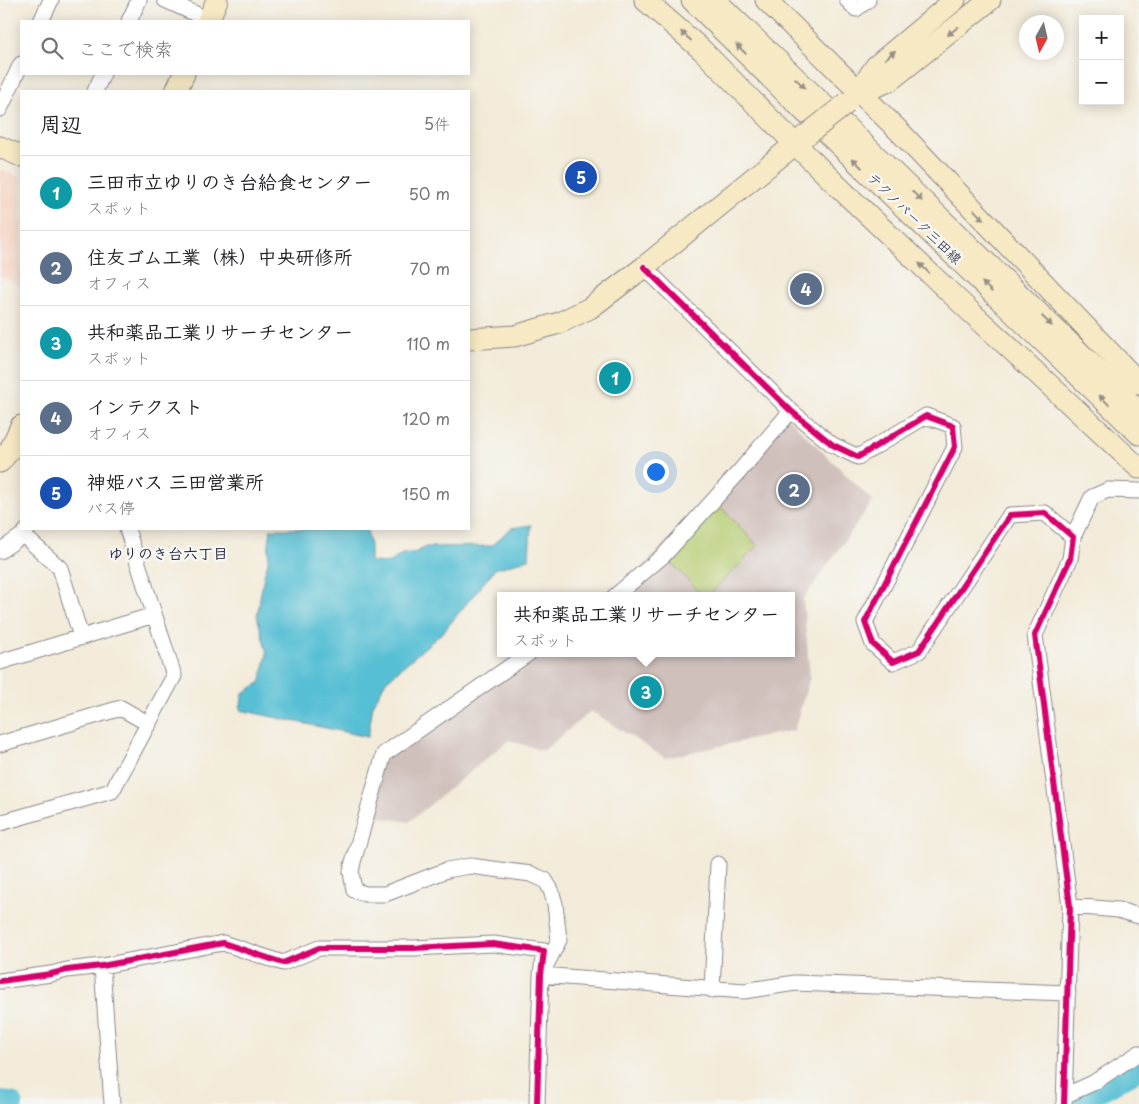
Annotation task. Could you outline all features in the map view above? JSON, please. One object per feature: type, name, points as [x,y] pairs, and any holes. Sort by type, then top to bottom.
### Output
[{"type":"main road","points":[[208,20],[217,0]]},
{"type":"main road","points":[[644,0],[801,139],[959,302],[1139,468]]},
{"type":"main road","name":"テクノパーク三田線","points":[[692,0],[804,111],[1139,434]]},
{"type":"main road","name":"テクノパーク三田線","points":[[715,0],[1111,382],[1139,412]]},
{"type":"main road","points":[[766,0],[853,98],[900,132],[1139,383]]},
{"type":"main road","points":[[853,98],[876,66],[955,0]]},
{"type":"main road","points":[[470,339],[515,336],[559,323],[590,308],[644,268],[853,98],[889,81],[990,0]]},
{"type":"main road","points":[[176,90],[184,75]]},
{"type":"main road","points":[[0,147],[20,156]]},
{"type":"main road","points":[[10,457],[20,429]]},
{"type":"street","points":[[41,20],[51,0]]},
{"type":"street","points":[[129,20],[139,0]]},
{"type":"street","points":[[165,0],[206,20]]},
{"type":"street","points":[[848,0],[856,9],[868,0]]},
{"type":"street","points":[[0,109],[20,66]]},
{"type":"street","points":[[95,90],[103,75]]},
{"type":"street","points":[[644,268],[791,411],[833,445],[858,457],[926,416],[953,426],[955,446],[865,622],[873,644],[893,662],[919,651],[1010,515],[1045,513],[1073,537]]},
{"type":"street","points":[[620,592],[664,555],[740,472],[791,411]]},
{"type":"street","points":[[1064,1100],[1070,906],[1035,635],[1070,559],[1073,537],[1092,497],[1108,490],[1139,491]]},
{"type":"street","points":[[0,823],[112,791],[174,676],[127,530]]},
{"type":"street","points":[[0,551],[25,532],[60,568],[81,637]]},
{"type":"street","points":[[0,662],[154,615]]},
{"type":"street","points":[[523,657],[384,754],[356,848],[352,872],[354,890],[365,894],[385,894],[447,870],[470,866],[530,874],[545,880],[551,890],[555,904],[559,940],[540,975]]},
{"type":"street","points":[[0,744],[121,708],[149,724]]},
{"type":"street","points":[[712,990],[718,864]]},
{"type":"street","points":[[1070,906],[1118,910],[1139,916]]},
{"type":"street","points":[[0,981],[102,966],[223,943],[283,963],[319,948],[414,948],[493,944],[544,951],[540,975],[537,1104]]},
{"type":"street","points":[[102,966],[112,1104]]},
{"type":"street","points":[[540,975],[744,992],[795,983],[1068,992]]},
{"type":"street","points":[[1064,1100],[1139,1053]]},
{"type":"shaded area","points":[[0,169],[20,178],[20,286],[0,276]]},
{"type":"shaded area","points":[[786,416],[873,501],[803,599],[810,677],[794,730],[665,758],[591,711],[543,751],[509,740],[409,822],[366,815],[384,754],[523,657],[795,657],[795,592],[619,592]]},
{"type":"green space","points":[[714,500],[758,546],[712,592],[699,592],[664,555]]},
{"type":"water","points":[[531,525],[529,559],[495,569],[444,631],[386,681],[373,705],[368,737],[240,710],[243,693],[260,683],[267,654],[257,616],[268,562],[271,530],[367,530],[370,562],[389,563],[402,554],[414,553],[426,547],[491,546],[511,528]]},
{"type":"waterway","points":[[1073,1104],[1139,1068]]},
{"type":"waterway","points":[[0,1103],[11,1104]]},
{"type":"cycle path","points":[[644,267],[791,411],[833,445],[858,457],[926,416],[953,426],[955,447],[865,622],[873,644],[893,662],[919,651],[1010,515],[1045,513],[1073,537],[1070,559],[1035,635],[1070,906],[1064,1104]]},
{"type":"cycle path","points":[[0,981],[102,966],[223,943],[283,963],[319,948],[414,948],[493,944],[544,951],[541,975],[537,1104]]},
{"type":"place","name":"神姫バス 三田営業所","points":[[581,177]]},
{"type":"place","name":"インテクスト","points":[[806,289]]},
{"type":"place","name":"三田市立ゆりのき台給食センター","points":[[615,378]]},
{"type":"place","name":"住友ゴム工業（株）中央研修所","points":[[794,490]]},
{"type":"place","name":"共和薬品工業リサーチセンター","points":[[646,692]]},
{"type":"district","name":"ゆりのき台六丁目","points":[[168,552]]}]
